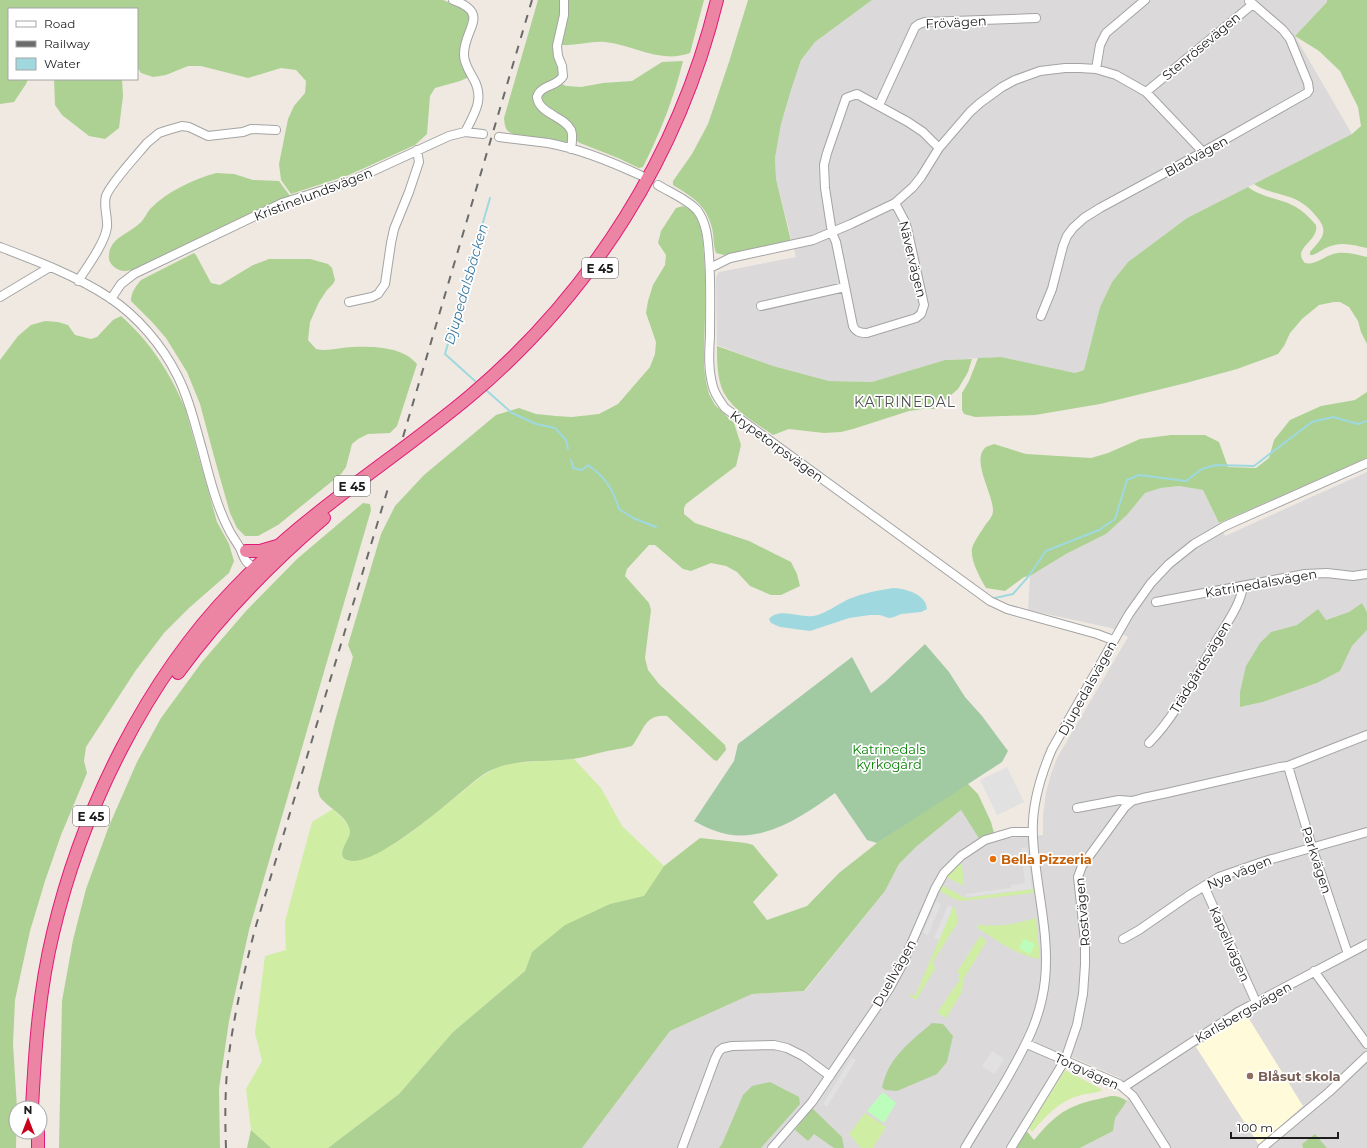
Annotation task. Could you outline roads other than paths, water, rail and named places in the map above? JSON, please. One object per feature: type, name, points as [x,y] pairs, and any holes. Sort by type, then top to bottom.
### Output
[{"type":"highway","name":"E 45","points":[[39,1100],[46,1002],[59,934],[80,862],[97,817],[126,756],[170,683],[196,647],[282,544],[315,514],[442,420],[471,396],[536,334],[590,271],[637,200],[668,140],[700,61],[717,0]]},
{"type":"highway","name":"E 45","points":[[32,1100],[36,1037],[46,967],[62,898],[73,862],[104,785],[141,714],[163,679],[189,642],[213,613],[259,571],[339,505],[487,391],[532,348],[595,276],[643,203],[665,163],[696,92],[706,64],[724,0]]},
{"type":"highway","points":[[243,550],[260,551],[282,544]]},
{"type":"street","points":[[453,0],[469,8],[474,18],[464,45],[464,57],[478,88],[479,97],[476,110],[465,132]]},
{"type":"street","points":[[564,0],[562,24],[557,46],[564,72],[563,76],[558,82],[540,91],[537,97],[539,105],[571,130],[571,149]]},
{"type":"street","points":[[1096,69],[1100,45],[1106,33],[1145,0]]},
{"type":"street","name":"Stenrösevägen","points":[[1146,92],[1251,2]]},
{"type":"street","name":"Bladvägen","points":[[1041,316],[1052,289],[1067,236],[1084,218],[1304,96],[1308,90],[1308,83],[1290,39],[1283,30],[1251,2]]},
{"type":"street","name":"Frövägen","points":[[879,105],[915,27],[919,24],[925,22],[1036,18]]},
{"type":"street","points":[[658,186],[690,204],[700,214],[704,222],[708,238],[710,268],[730,258],[796,244],[832,233],[874,214],[895,202],[913,187],[939,148],[980,103],[1002,87],[1015,80],[1052,69],[1096,69],[1116,75],[1146,92],[1203,152]]},
{"type":"street","name":"Nävervägen","points":[[879,105],[857,94],[846,98],[824,165],[825,188],[832,233],[836,242],[853,326],[859,333],[867,333],[916,318],[922,314],[924,305],[909,237],[904,220],[895,202]]},
{"type":"street","points":[[879,105],[924,132],[939,148]]},
{"type":"street","points":[[78,281],[106,234],[107,221],[105,203],[107,194],[114,183],[147,143],[153,138],[168,130],[182,126],[189,127],[208,136],[251,130],[276,130]]},
{"type":"street","name":"Kristinelundsvägen","points":[[111,299],[121,284],[141,270],[282,203],[349,182],[449,136],[465,132],[483,134]]},
{"type":"street","points":[[499,137],[549,144],[571,149],[617,164],[642,176]]},
{"type":"street","points":[[349,302],[372,297],[378,294],[386,284],[394,229],[419,162],[417,150]]},
{"type":"street","points":[[0,247],[50,267],[111,299],[143,326],[168,359],[178,376],[189,406],[219,507],[228,529],[243,550],[243,557],[246,562],[259,571]]},
{"type":"street","points":[[0,297],[50,267]]},
{"type":"street","name":"Krypetorpsvägen","points":[[710,268],[709,365],[713,389],[725,408],[990,601],[1007,609],[1097,634],[1113,640]]},
{"type":"street","points":[[761,306],[845,287]]},
{"type":"street","name":"Djupedalsvägen","points":[[965,1148],[1027,1044],[1038,1018],[1046,969],[1045,941],[1032,832],[1036,799],[1045,765],[1064,726],[1113,640],[1151,583],[1169,564],[1194,544],[1225,526],[1367,463]]},
{"type":"street","name":"Katrinedalsvägen","points":[[1156,602],[1310,573],[1353,576],[1367,574]]},
{"type":"street","name":"Trädgårdsvägen","points":[[1149,743],[1169,718],[1199,669],[1239,602],[1243,586]]},
{"type":"street","points":[[1077,808],[1119,800],[1132,801],[1288,766],[1367,735]]},
{"type":"street","name":"Parkvägen","points":[[1288,766],[1312,847],[1348,954]]},
{"type":"street","name":"Rostvägen","points":[[1011,1148],[1065,1060],[1081,1009],[1085,978],[1085,941],[1078,877],[1079,871],[1125,807],[1132,801]]},
{"type":"street","name":"Duellvägen","points":[[772,1148],[812,1102],[896,976],[935,889],[944,873],[961,856],[985,840],[1012,832],[1032,832]]},
{"type":"street","name":"Nya vägen","points":[[1123,939],[1219,877],[1312,847],[1367,832]]},
{"type":"street","name":"Kapellvägen","points":[[1204,886],[1256,1002]]},
{"type":"street","name":"Karlsbergsvägen","points":[[1124,1087],[1238,1012],[1367,944]]},
{"type":"street","points":[[1314,972],[1367,1044]]},
{"type":"street","name":"Torgvägen","points":[[1027,1044],[1124,1087],[1133,1096],[1166,1148]]},
{"type":"street","points":[[682,1148],[715,1059],[719,1051],[723,1048],[732,1046],[774,1045],[787,1048],[803,1056],[830,1076]]},
{"type":"street","points":[[1262,1148],[1330,1092],[1367,1056]]},
{"type":"water","points":[[894,588],[915,593],[926,604],[927,609],[921,612],[901,614],[889,618],[880,615],[870,615],[849,618],[810,631],[780,627],[771,623],[769,619],[778,614],[784,613],[813,616],[854,597]]},
{"type":"waterway","name":"Djupedalsbäcken","points":[[475,381],[445,354],[490,198]]},
{"type":"waterway","name":"Djupedalsbäcken","points":[[486,390],[512,413],[536,424],[555,428],[566,440],[568,449]]},
{"type":"waterway","name":"Djupedalsbäcken","points":[[995,598],[1013,594],[1028,577],[1046,551],[1099,530],[1115,519],[1127,480],[1139,475],[1186,481],[1202,469],[1216,465],[1254,466],[1312,422],[1333,417],[1358,424],[1367,421]]},
{"type":"waterway","name":"Djupedalsbäcken","points":[[571,460],[573,468],[582,470],[588,465],[604,479],[611,489],[619,509],[633,518],[656,527]]},
{"type":"railway","points":[[403,437],[532,0]]},
{"type":"railway","points":[[226,1148],[225,1119],[229,1053],[238,1000],[255,929],[389,485]]},
{"type":"place","name":"Bella Pizzeria","points":[[993,859]]},
{"type":"place","name":"Blåsut skola","points":[[1250,1076]]},
{"type":"district","name":"KATRINEDAL","points":[[905,402]]},
{"type":"park label","name":"Katrinedals kyrkogård","points":[[889,756]]}]
